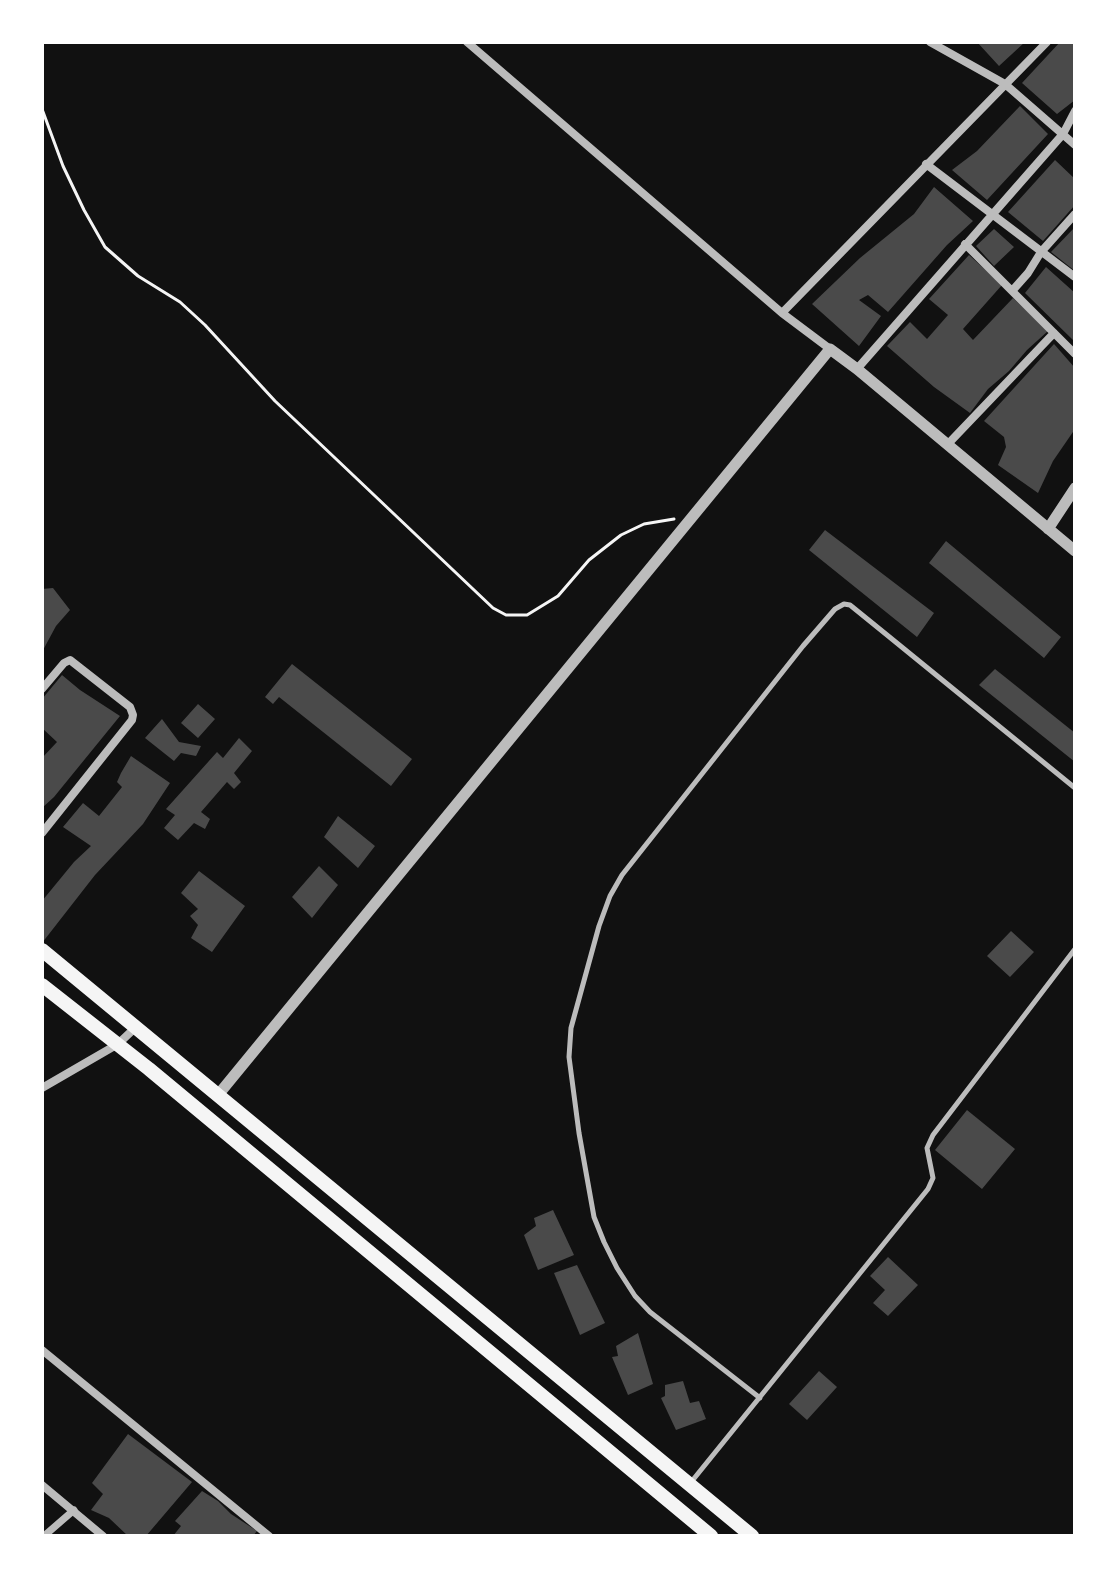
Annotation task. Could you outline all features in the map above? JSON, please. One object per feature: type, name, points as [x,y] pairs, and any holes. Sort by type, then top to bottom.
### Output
[{"type":"main road","points":[[42,950],[752,1536]]},
{"type":"main road","points":[[42,985],[118,1044],[711,1536]]},
{"type":"main road","points":[[477,1342],[494,1322]]},
{"type":"street","points":[[467,42],[782,313],[857,369],[1075,551]]},
{"type":"street","points":[[930,42],[1005,84],[1075,145]]},
{"type":"street","points":[[782,313],[1047,42]]},
{"type":"street","points":[[857,369],[1063,134],[1075,111]]},
{"type":"street","points":[[926,164],[1075,277]]},
{"type":"street","points":[[1012,291],[1075,214]]},
{"type":"street","points":[[965,244],[1075,354]]},
{"type":"street","points":[[947,445],[1054,333]]},
{"type":"street","points":[[218,1095],[830,349]]},
{"type":"street","points":[[1048,529],[1075,488]]},
{"type":"street","points":[[42,689],[70,660],[130,707],[133,715],[42,833]]},
{"type":"street","points":[[42,1088],[118,1044],[136,1027]]},
{"type":"street","points":[[42,1350],[268,1535]]},
{"type":"street","points":[[42,1485],[103,1536]]},
{"type":"street","points":[[44,1536],[74,1510]]},
{"type":"lane","points":[[760,1398],[642,1304],[617,1268],[594,1217],[569,1057],[571,1028],[610,896],[622,875],[803,646],[835,609],[844,604],[850,605],[1075,788]]},
{"type":"lane","points":[[689,1484],[928,1189],[933,1178],[927,1148],[933,1135],[1075,949]]},
{"type":"path","points":[[42,109],[68,177],[105,247],[138,276],[180,302],[205,325],[275,401],[493,608],[506,615],[527,615],[558,596],[589,560],[621,535],[644,524],[694,516]]},
{"type":"building","points":[[977,42],[1025,42],[999,66]]},
{"type":"building","points":[[1060,42],[1075,42],[1075,100],[1057,114],[1022,83]]},
{"type":"building","points":[[1020,106],[1048,134],[987,200],[952,170],[977,151]]},
{"type":"building","points":[[1055,160],[1075,179],[1075,205],[1043,241],[1008,212]]},
{"type":"building","points":[[934,187],[973,221],[947,245],[888,312],[868,295],[859,300],[881,316],[859,346],[812,304],[860,258],[914,214]]},
{"type":"building","points":[[1075,227],[1075,271],[1051,252]]},
{"type":"building","points":[[994,229],[1014,247],[994,266],[976,246]]},
{"type":"building","points":[[969,255],[1002,285],[963,329],[973,340],[1013,298],[1048,331],[988,389],[970,413],[887,346],[910,322],[927,339],[948,315],[929,299]]},
{"type":"building","points":[[1046,267],[1075,293],[1075,342],[1025,293]]},
{"type":"building","points":[[1054,344],[1075,368],[1075,429],[1053,461],[1038,493],[998,465],[1006,447],[1004,437],[984,421]]},
{"type":"building","points":[[825,530],[934,613],[917,637],[809,550]]},
{"type":"building","points":[[946,541],[1061,637],[1044,658],[929,563]]},
{"type":"building","points":[[53,588],[70,610],[56,626],[42,652],[42,589]]},
{"type":"building","points":[[292,664],[412,759],[391,786],[279,697],[273,704],[265,697]]},
{"type":"building","points":[[995,669],[1075,733],[1075,762],[979,685]]},
{"type":"building","points":[[62,675],[120,716],[42,808],[42,758],[57,742],[42,728],[42,699]]},
{"type":"building","points":[[198,704],[215,719],[198,738],[181,723]]},
{"type":"building","points":[[162,719],[179,742],[201,746],[196,756],[181,753],[174,761],[145,738]]},
{"type":"building","points":[[239,738],[252,751],[234,773],[241,782],[234,789],[227,782],[201,812],[210,819],[205,829],[194,823],[178,840],[164,828],[175,815],[166,809],[217,752],[223,758]]},
{"type":"building","points":[[131,756],[170,783],[143,824],[95,875],[42,943],[42,901],[91,846],[63,827],[83,803],[99,816],[122,787],[117,782]]},
{"type":"building","points":[[338,816],[375,846],[358,868],[324,837]]},
{"type":"building","points":[[319,866],[338,885],[312,918],[292,897]]},
{"type":"building","points":[[199,871],[245,906],[212,952],[191,938],[198,925],[190,916],[198,909],[181,893]]},
{"type":"building","points":[[1011,931],[1034,952],[1010,977],[987,956]]},
{"type":"building","points":[[967,1110],[1015,1149],[982,1189],[935,1150]]},
{"type":"building","points":[[553,1210],[574,1255],[538,1270],[524,1235],[536,1226],[534,1218]]},
{"type":"building","points":[[888,1257],[918,1285],[888,1316],[873,1303],[885,1290],[870,1276]]},
{"type":"building","points":[[577,1265],[605,1323],[580,1335],[554,1273]]},
{"type":"building","points":[[638,1333],[653,1384],[628,1395],[612,1357],[618,1356],[616,1346]]},
{"type":"building","points":[[819,1371],[837,1387],[807,1420],[789,1404]]},
{"type":"building","points":[[683,1381],[690,1403],[699,1401],[706,1419],[676,1430],[661,1398],[665,1396],[665,1385]]},
{"type":"building","points":[[128,1434],[192,1482],[146,1536],[128,1536],[109,1518],[91,1510],[103,1494],[92,1483]]},
{"type":"building","points":[[202,1491],[257,1531],[253,1536],[173,1536],[181,1526],[175,1521]]}]
